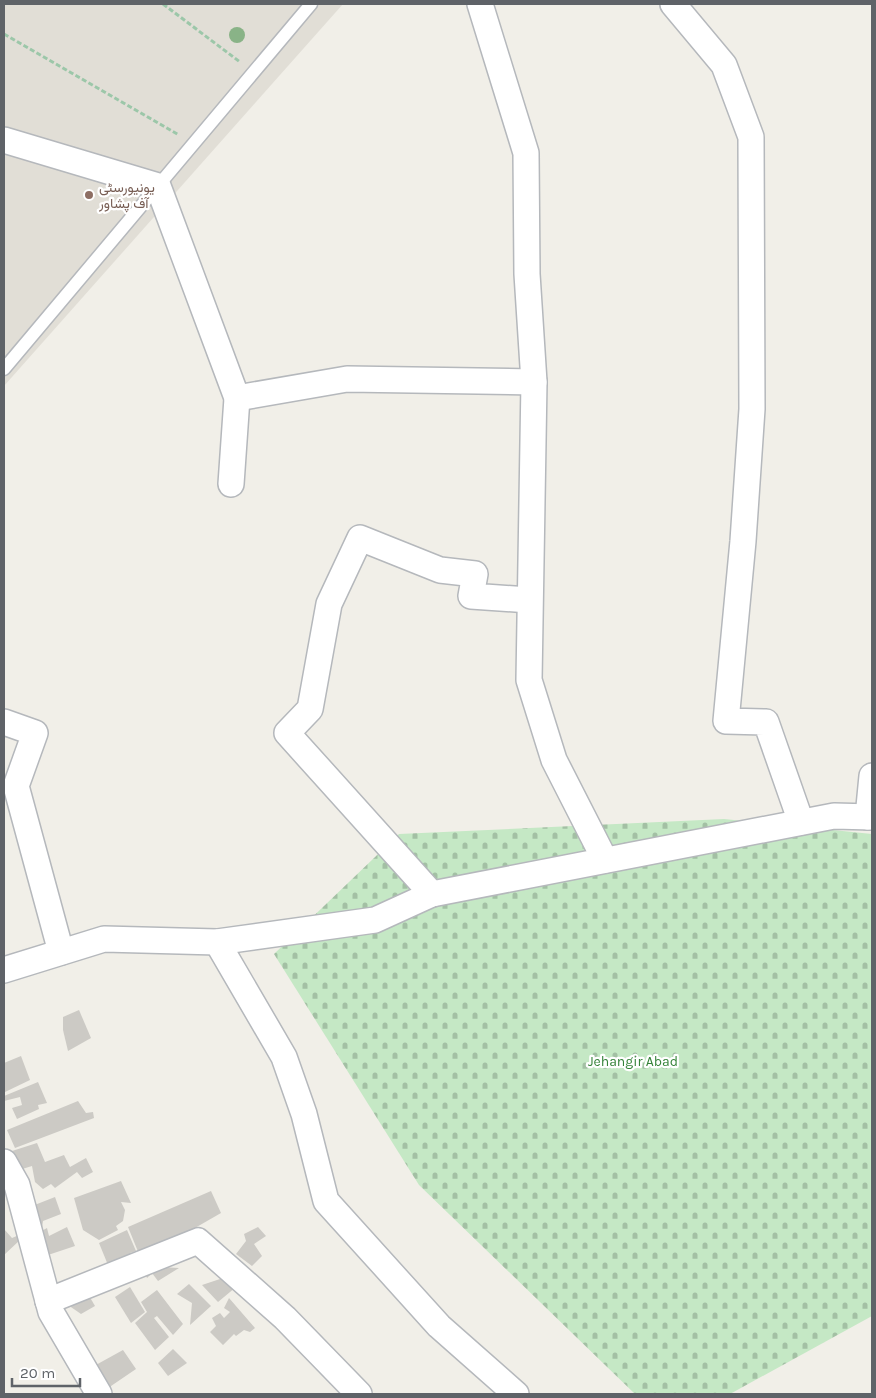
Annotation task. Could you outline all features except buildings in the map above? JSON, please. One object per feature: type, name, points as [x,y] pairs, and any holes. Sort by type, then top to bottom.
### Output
[{"type":"street","points":[[480,4],[526,153],[527,274],[534,382],[529,680],[554,760],[605,860]]},
{"type":"street","points":[[673,4],[724,65],[751,137],[752,409],[743,541],[726,721],[766,722],[801,822]]},
{"type":"street","points":[[4,140],[158,186],[237,398],[231,484]]},
{"type":"street","points":[[237,398],[347,379],[534,382]]},
{"type":"street","points":[[432,894],[287,734],[310,708],[329,604],[360,538],[440,570],[475,574],[471,596],[529,600]]},
{"type":"street","points":[[4,722],[35,733],[16,786],[61,952]]},
{"type":"street","points":[[4,970],[104,939],[217,942],[375,920],[432,894],[834,816],[870,817],[872,776]]},
{"type":"street","points":[[217,942],[284,1057],[304,1114],[326,1201],[439,1326],[516,1394]]},
{"type":"street","points":[[4,1162],[17,1185],[51,1312],[100,1394]]},
{"type":"street","points":[[48,1301],[198,1242],[285,1318],[359,1394]]},
{"type":"lane","points":[[4,369],[312,4]]},
{"type":"path","points":[[163,4],[254,72]]},
{"type":"path","points":[[4,34],[194,143]]},
{"type":"shaded area","name":"یونیورسٹی آف پشاور","points":[[4,4],[343,4],[4,386]]},
{"type":"green space","name":"Jehangir Abad","points":[[724,819],[872,834],[872,1316],[730,1394],[635,1394],[419,1185],[274,954],[399,834]]},
{"type":"place","name":"یونیورسٹی آف پشاور","points":[[89,195]]}]
